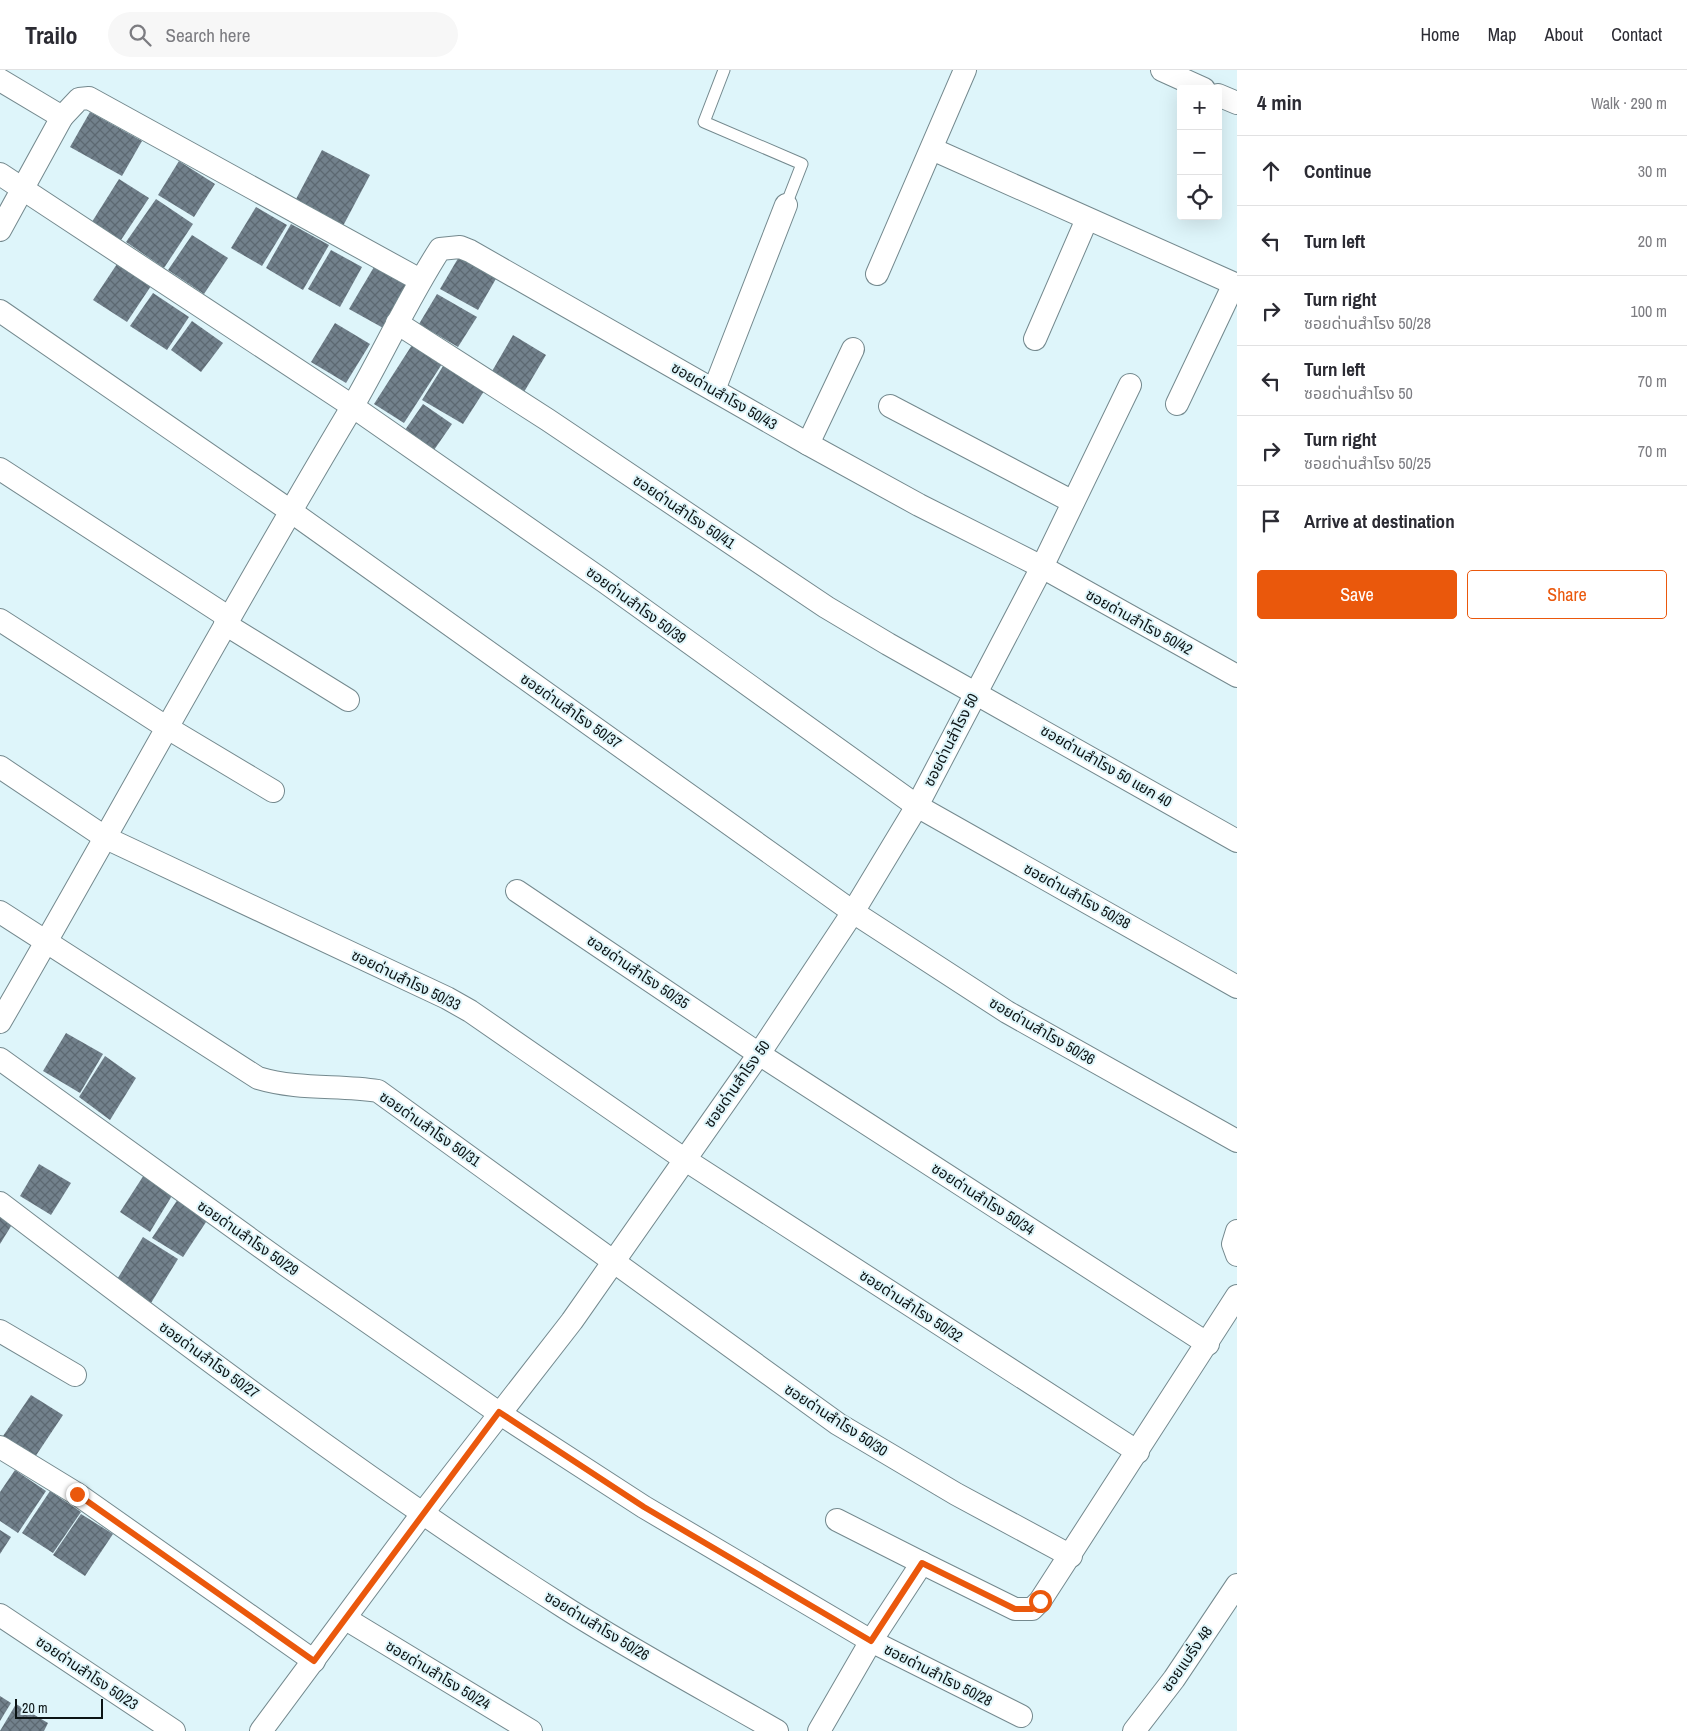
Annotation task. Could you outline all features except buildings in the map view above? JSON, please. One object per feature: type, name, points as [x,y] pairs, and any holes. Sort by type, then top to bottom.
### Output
[{"type":"street","points":[[877,274],[965,70]]},
{"type":"street","points":[[1162,70],[1195,85]]},
{"type":"street","points":[[0,80],[62,117]]},
{"type":"street","points":[[1222,97],[1237,103]]},
{"type":"street","points":[[0,230],[62,117],[79,99],[89,98],[98,101],[420,280],[352,406],[289,510],[226,620],[106,838],[0,1022]]},
{"type":"street","points":[[932,149],[1235,285],[1178,404]]},
{"type":"street","name":"ซอยด่านสำโรง 50/39","points":[[0,174],[352,406],[605,582],[917,806]]},
{"type":"street","points":[[714,390],[786,205]]},
{"type":"street","points":[[1035,339],[1088,219]]},
{"type":"street","name":"ซอยด่านสำโรง 50/43","points":[[420,280],[440,249],[460,247],[808,444],[919,505],[1042,567]]},
{"type":"street","name":"ซอยด่านสำโรง 50/37","points":[[0,311],[289,510],[853,912]]},
{"type":"street","name":"ซอยด่านสำโรง 50/41","points":[[398,323],[548,420],[826,607],[975,692]]},
{"type":"street","points":[[808,444],[853,349]]},
{"type":"street","name":"ซอยด่านสำโรง 50","points":[[261,1731],[499,1412],[572,1321],[758,1054],[853,912],[917,806],[1042,567],[1130,385]]},
{"type":"street","points":[[890,406],[1073,502]]},
{"type":"street","points":[[0,469],[348,700]]},
{"type":"street","name":"ซอยด่านสำโรง 50/42","points":[[1042,567],[1237,676]]},
{"type":"street","points":[[0,620],[166,727],[273,791]]},
{"type":"street","name":"ซอยด่านสำโรง 50 แยก 40","points":[[975,692],[1237,841]]},
{"type":"street","name":"ซอยด่านสำโรง 50/33","points":[[0,767],[106,838],[448,998],[493,1026],[684,1159]]},
{"type":"street","name":"ซอยด่านสำโรง 50/38","points":[[917,806],[1237,987]]},
{"type":"street","name":"ซอยด่านสำโรง 50/35","points":[[517,891],[758,1054]]},
{"type":"street","name":"ซอยด่านสำโรง 50/31","points":[[0,912],[258,1078],[283,1085],[348,1087],[378,1091],[614,1262]]},
{"type":"street","name":"ซอยด่านสำโรง 50/36","points":[[853,912],[1007,1012],[1237,1142]]},
{"type":"street","name":"ซอยด่านสำโรง 50/34","points":[[758,1054],[1208,1344]]},
{"type":"street","name":"ซอยด่านสำโรง 50/29","points":[[0,1059],[286,1265],[499,1412]]},
{"type":"street","name":"ซอยด่านสำโรง 50/32","points":[[684,1159],[1138,1452]]},
{"type":"street","name":"ซอยด่านสำโรง 50/27","points":[[0,1203],[160,1325],[422,1514]]},
{"type":"street","points":[[1237,1231],[1233,1244],[1237,1255]]},
{"type":"street","name":"ซอยด่านสำโรง 50/30","points":[[614,1262],[838,1424],[956,1494],[1072,1556]]},
{"type":"street","points":[[837,1520],[1015,1609],[1032,1609],[1040,1601],[1072,1556],[1237,1296]]},
{"type":"street","points":[[0,1331],[75,1375]]},
{"type":"street","name":"ซอยด่านสำโรง 50/28","points":[[499,1412],[644,1507],[871,1641],[1020,1716]]},
{"type":"street","points":[[0,1447],[77,1494],[314,1661]]},
{"type":"street","name":"ซอยด่านสำโรง 50/26","points":[[422,1514],[566,1609],[777,1731]]},
{"type":"street","points":[[819,1731],[871,1641],[922,1563]]},
{"type":"street","name":"ซอยแบริ่ง 48","points":[[1134,1731],[1174,1679],[1237,1585]]},
{"type":"street","name":"ซอยด่านสำโรง 50/23","points":[[0,1616],[174,1731]]},
{"type":"street","name":"ซอยด่านสำโรง 50/24","points":[[346,1619],[531,1731]]},
{"type":"lane","points":[[724,70],[704,122],[802,164],[786,205]]},
{"type":"route","points":[[77,1494],[314,1661],[499,1412],[644,1507],[871,1641],[922,1563],[940,1570],[1015,1609],[1032,1609],[1040,1601]]}]
